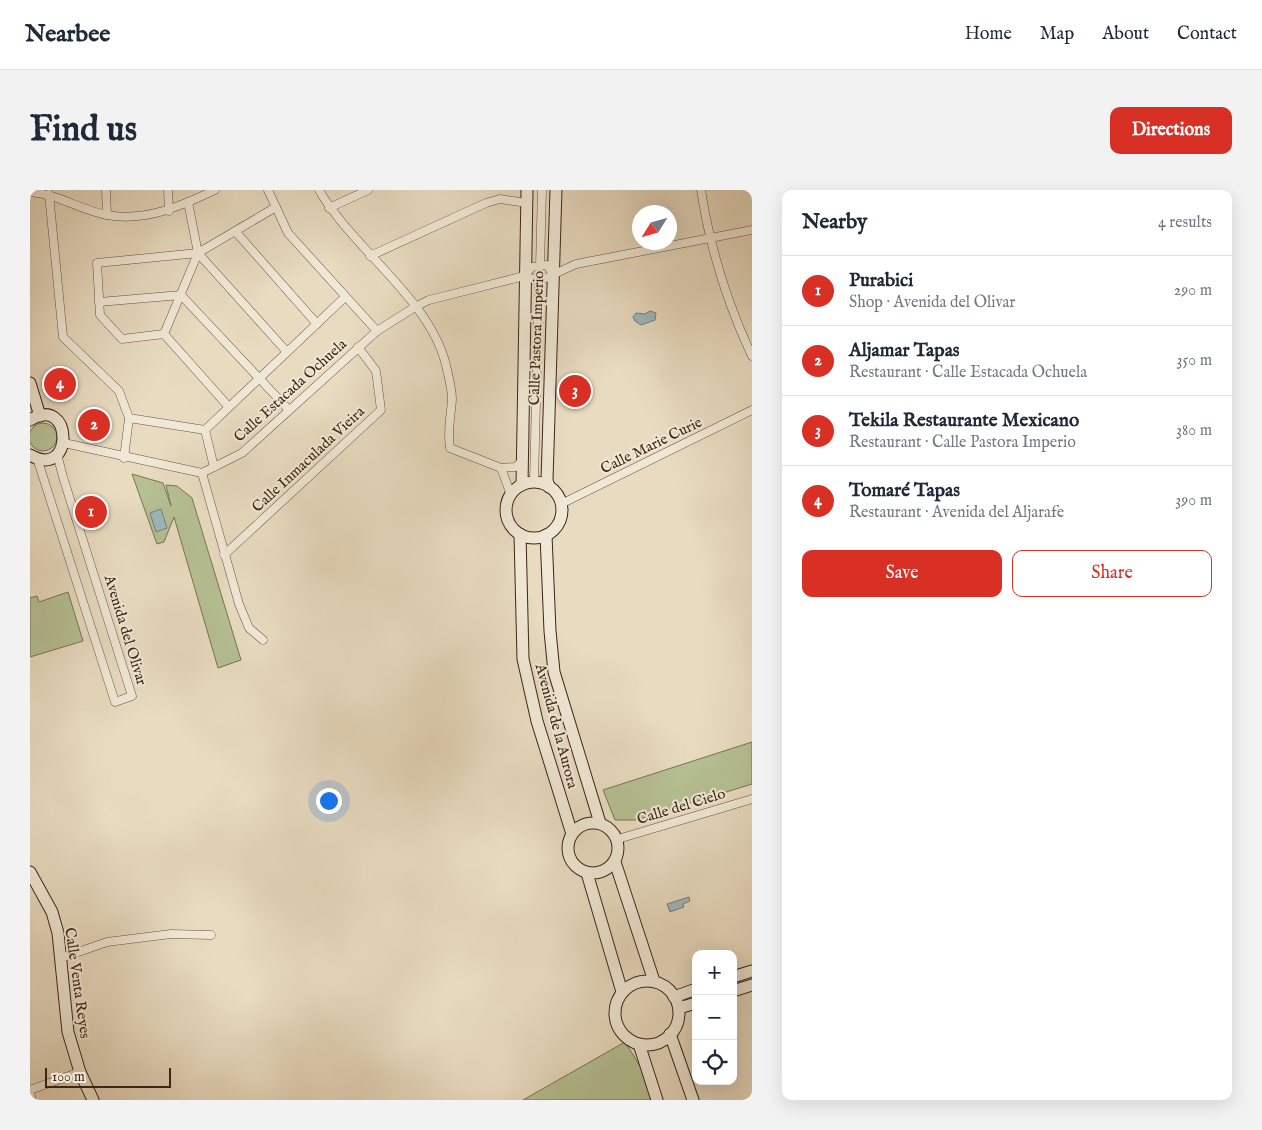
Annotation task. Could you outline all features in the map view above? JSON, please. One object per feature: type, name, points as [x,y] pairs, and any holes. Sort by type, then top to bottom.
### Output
[{"type":"street","points":[[106,190],[108,215]]},
{"type":"street","points":[[168,190],[169,211]]},
{"type":"street","points":[[30,192],[47,192],[108,215],[134,216],[169,211],[215,190]]},
{"type":"street","points":[[268,190],[288,233],[377,332]]},
{"type":"street","points":[[319,190],[329,208],[415,306],[430,328],[445,363],[452,397],[447,432],[450,448],[501,468],[515,467],[521,462]]},
{"type":"street","points":[[329,208],[368,190]]},
{"type":"street","name":"Calle Pastora Imperio","points":[[522,485],[524,276],[527,190]]},
{"type":"street","points":[[540,266],[542,190]]},
{"type":"street","name":"Calle Pastora Imperio","points":[[549,487],[546,480],[556,190]]},
{"type":"street","points":[[701,190],[716,262],[735,320],[752,356]]},
{"type":"street","points":[[47,192],[63,337],[119,391],[129,418],[124,458]]},
{"type":"street","points":[[370,256],[486,203],[500,199],[527,203]]},
{"type":"street","points":[[188,202],[198,253],[287,352]]},
{"type":"street","points":[[164,334],[122,339],[100,315],[97,263],[198,253],[276,207]]},
{"type":"street","points":[[524,276],[539,279],[546,278],[576,264],[752,230]]},
{"type":"street","points":[[235,231],[317,324]]},
{"type":"street","points":[[164,334],[198,253]]},
{"type":"street","points":[[524,276],[532,267],[547,265],[553,274]]},
{"type":"street","name":"Calle Estacada Ochuela","points":[[202,473],[242,453],[358,347],[415,306],[429,300],[524,276]]},
{"type":"street","points":[[534,482],[539,279]]},
{"type":"street","points":[[99,302],[181,295]]},
{"type":"street","points":[[181,295],[289,410]]},
{"type":"street","points":[[129,418],[205,430],[226,412],[228,406],[260,379],[345,297]]},
{"type":"street","points":[[164,334],[228,406]]},
{"type":"street","name":"Calle Inmaculada Vieira","points":[[224,555],[381,410],[376,371],[358,347]]},
{"type":"street","points":[[30,384],[35,418],[54,418],[63,429],[64,443],[57,454],[44,459],[33,458]]},
{"type":"street","name":"Calle Marie Curie","points":[[561,504],[752,410]]},
{"type":"street","points":[[205,430],[214,467]]},
{"type":"street","points":[[64,443],[124,458],[202,473],[224,555],[249,628],[264,640]]},
{"type":"street","name":"Avenida del Olivar","points":[[33,458],[115,702],[132,696],[57,454]]},
{"type":"street","points":[[501,468],[511,495]]},
{"type":"street","points":[[534,482],[549,487],[559,498],[561,504],[559,522],[546,535],[533,538],[520,534],[513,529],[506,512],[511,495],[522,485],[534,482]]},
{"type":"street","name":"Avenida de la Aurora","points":[[520,534],[523,659],[537,721],[572,834]]},
{"type":"street","name":"Avenida de la Aurora","points":[[546,535],[550,631],[554,672],[600,823]]},
{"type":"street","name":"Calle del Cielo","points":[[618,839],[752,799]]},
{"type":"street","points":[[588,823],[600,823],[607,826],[618,839],[619,852],[615,862],[605,871],[587,873],[577,868],[570,858],[568,848],[572,834],[580,826],[588,823]]},
{"type":"street","points":[[615,862],[654,981]]},
{"type":"street","name":"Calle Venta Reyes","points":[[30,872],[52,912],[58,933],[68,1032],[80,1072],[93,1100]]},
{"type":"street","points":[[587,873],[622,992]]},
{"type":"street","points":[[61,958],[107,942],[171,934],[211,935]]},
{"type":"street","points":[[737,976],[752,971]]},
{"type":"street","points":[[642,981],[654,981],[664,986],[674,997],[679,1008],[676,1025],[670,1034],[661,1041],[651,1044],[639,1044],[625,1036],[616,1022],[614,1010],[622,992],[642,981]]},
{"type":"street","points":[[737,990],[752,985]]},
{"type":"street","points":[[674,997],[692,990]]},
{"type":"street","points":[[679,1008],[692,1004]]},
{"type":"street","points":[[670,1034],[693,1100]]},
{"type":"street","points":[[639,1044],[658,1100]]},
{"type":"street","points":[[32,1100],[30,1092],[80,1072]]},
{"type":"green space","points":[[43,423],[53,427],[57,437],[53,447],[43,451],[33,447],[29,437],[33,427]]},
{"type":"green space","points":[[132,474],[163,483],[171,506],[166,485],[177,486],[192,498],[241,660],[218,668],[174,517],[164,542],[157,544]]},
{"type":"green space","points":[[68,592],[83,641],[30,657],[30,598],[37,596],[39,602]]},
{"type":"green space","points":[[752,742],[752,784],[636,820],[615,820],[603,790]]},
{"type":"green space","points":[[625,1042],[643,1071],[652,1100],[523,1100]]},
{"type":"water","points":[[650,311],[656,313],[655,320],[641,325],[633,317],[636,313],[645,314]]},
{"type":"water","points":[[161,509],[167,528],[156,532],[150,513]]},
{"type":"water","points":[[689,897],[690,901],[683,904],[684,907],[670,912],[667,904]]},
{"type":"place","name":"Tomaré Tapas","points":[[60,384]]},
{"type":"place","name":"Tekila Restaurante Mexicano","points":[[575,391]]},
{"type":"place","name":"Aljamar Tapas","points":[[94,425]]},
{"type":"place","name":"Purabici","points":[[91,512]]}]
